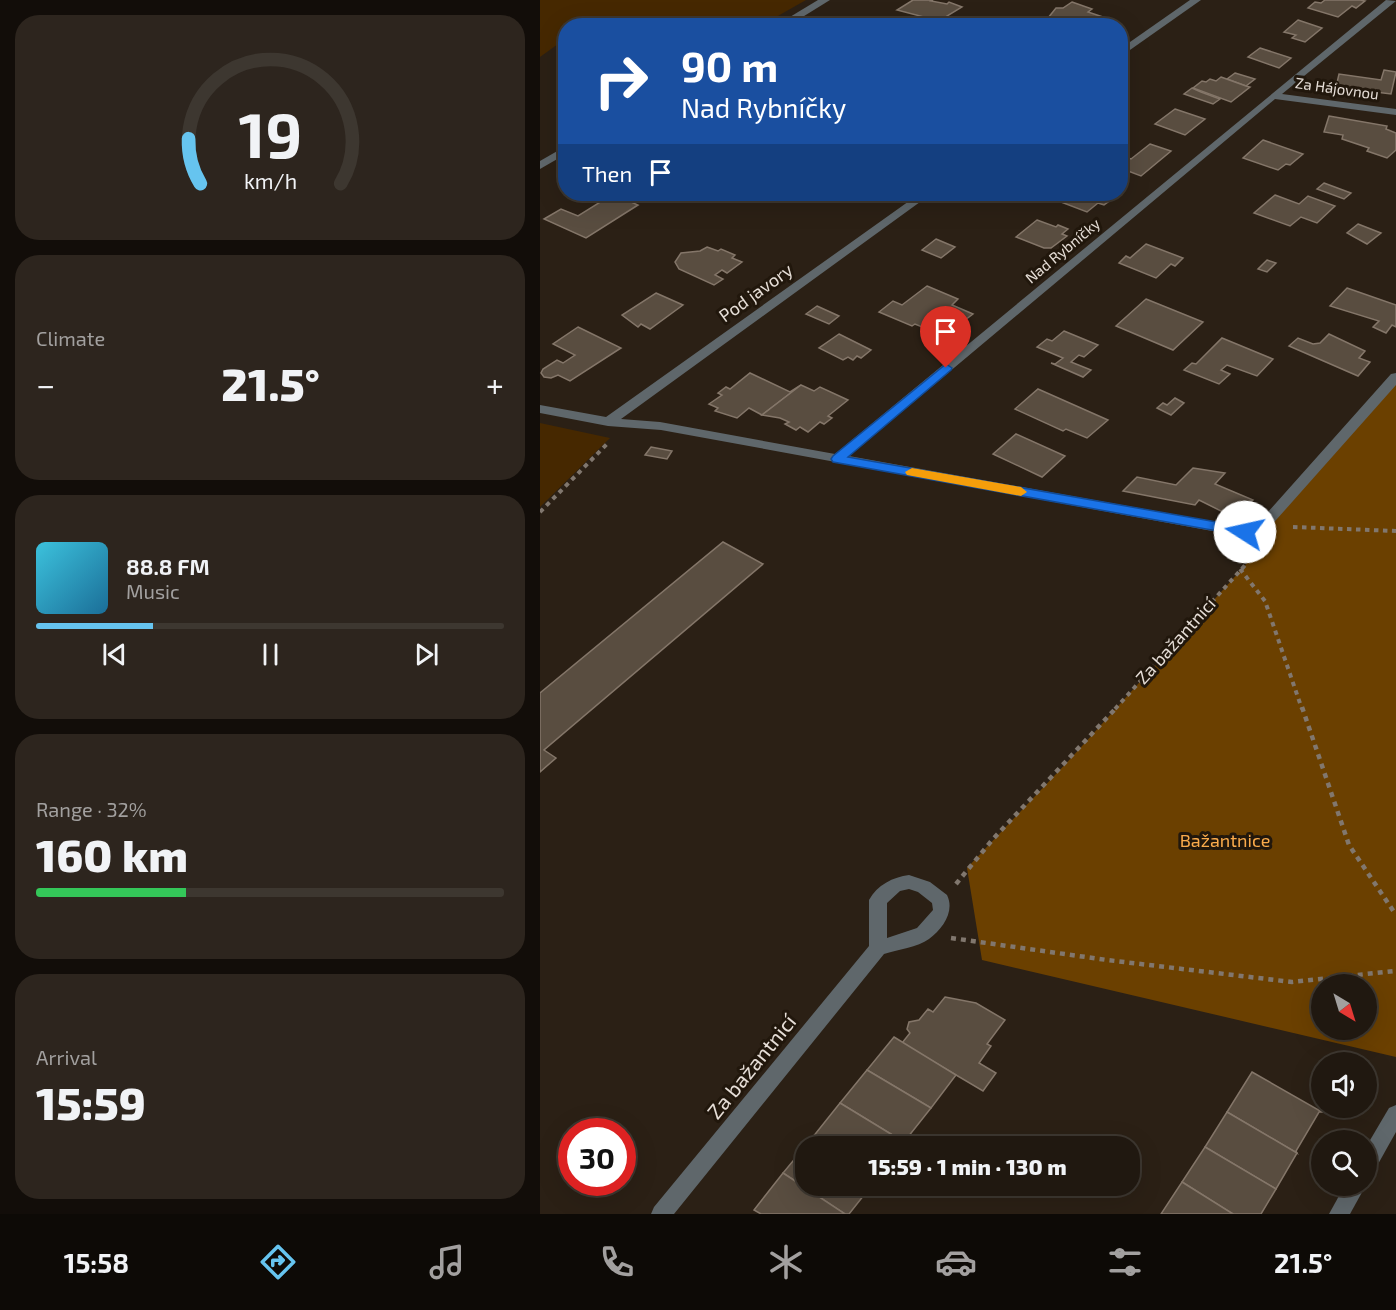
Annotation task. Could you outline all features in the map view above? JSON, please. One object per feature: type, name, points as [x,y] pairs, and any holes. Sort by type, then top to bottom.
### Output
[{"type":"street","points":[[794,18],[825,0]]},
{"type":"street","points":[[1128,48],[1196,0]]},
{"type":"street","name":"Nad Rybníčky","points":[[837,459],[1273,96],[1392,0]]},
{"type":"street","name":"Za Hájovnou","points":[[1273,96],[1396,112]]},
{"type":"street","points":[[540,166],[558,154]]},
{"type":"street","name":"Pod javory","points":[[608,422],[916,201]]},
{"type":"street","points":[[540,409],[608,422],[663,427],[1245,532],[1264,525],[1396,376]]},
{"type":"street","points":[[904,882],[924,884],[940,900],[942,912],[923,934],[878,948],[878,900],[889,888],[904,882]]},
{"type":"street","name":"Za bažantnicí","points":[[661,1214],[878,948]]},
{"type":"street","points":[[1377,1147],[1396,1114]]},
{"type":"street","points":[[1339,1214],[1350,1196]]},
{"type":"path","points":[[540,512],[631,423]]},
{"type":"path","points":[[1264,525],[1396,531]]},
{"type":"path","name":"Za bažantnicí","points":[[940,900],[1268,540],[1264,525]]},
{"type":"path","points":[[1240,569],[1265,601],[1349,845],[1396,915]]},
{"type":"path","points":[[923,934],[1107,960],[1292,982],[1395,972]]},
{"type":"shaded area","points":[[540,0],[806,0],[774,18],[558,18],[558,44],[540,57]]},
{"type":"shaded area","points":[[540,423],[610,438],[540,507]]},
{"type":"green space","name":"Bažantnice","points":[[1396,377],[1396,1057],[1323,1040],[1377,1040],[1377,974],[1311,974],[1311,1037],[982,960],[967,868],[1073,756],[1268,540],[1264,525]]},
{"type":"building","points":[[913,0],[933,0],[931,1],[947,4],[949,2],[962,7],[944,18],[928,18],[897,10]]},
{"type":"building","points":[[1325,0],[1365,1],[1356,8],[1352,6],[1338,17],[1308,8],[1315,2],[1321,3]]},
{"type":"building","points":[[1072,2],[1092,9],[1088,12],[1103,17],[1048,18],[1056,8],[1063,8]]},
{"type":"building","points":[[1298,20],[1322,28],[1305,42],[1292,38],[1296,35],[1284,32]]},
{"type":"building","points":[[1260,48],[1291,58],[1279,68],[1248,57]]},
{"type":"building","points":[[1384,70],[1396,72],[1391,94],[1336,87],[1339,74],[1381,80]]},
{"type":"building","points":[[1235,73],[1255,79],[1246,86],[1227,79]]},
{"type":"building","points":[[1221,77],[1250,87],[1231,102],[1193,88],[1202,81],[1206,82],[1210,79],[1216,81]]},
{"type":"building","points":[[1192,88],[1220,99],[1213,104],[1184,94]]},
{"type":"building","points":[[1175,109],[1205,119],[1185,135],[1155,124]]},
{"type":"building","points":[[1329,116],[1387,126],[1386,129],[1396,133],[1396,150],[1387,158],[1367,151],[1369,148],[1342,139],[1343,135],[1324,132]]},
{"type":"building","points":[[1263,140],[1303,154],[1290,165],[1286,164],[1278,170],[1243,158]]},
{"type":"building","points":[[1150,144],[1171,151],[1141,176],[1128,171],[1128,158],[1131,159]]},
{"type":"building","points":[[1324,183],[1351,193],[1344,199],[1317,189]]},
{"type":"building","points":[[1275,195],[1299,204],[1308,196],[1335,206],[1317,223],[1301,217],[1290,226],[1254,213]]},
{"type":"building","points":[[602,201],[629,201],[638,205],[586,238],[544,219],[561,209],[578,216]]},
{"type":"building","points":[[1109,201],[1104,205],[1098,203],[1087,212],[1061,202]]},
{"type":"building","points":[[1037,220],[1068,229],[1062,234],[1067,236],[1051,248],[1044,248],[1016,237]]},
{"type":"building","points":[[1358,224],[1381,233],[1367,244],[1347,233]]},
{"type":"building","points":[[936,239],[955,247],[941,258],[922,250]]},
{"type":"building","points":[[1146,244],[1183,258],[1175,266],[1171,264],[1156,278],[1119,263],[1126,256],[1130,258]]},
{"type":"building","points":[[707,247],[718,251],[721,249],[735,255],[732,258],[742,262],[727,273],[722,270],[715,275],[723,279],[714,285],[679,269],[675,262],[681,253],[700,251]]},
{"type":"building","points":[[1267,260],[1276,263],[1267,272],[1258,269]]},
{"type":"building","points":[[927,286],[958,299],[952,305],[973,314],[944,336],[879,312],[893,301],[902,305]]},
{"type":"building","points":[[1347,288],[1396,305],[1396,327],[1392,325],[1386,333],[1373,327],[1379,321],[1330,306]]},
{"type":"building","points":[[656,293],[683,305],[650,329],[641,324],[638,327],[622,315]]},
{"type":"building","points":[[1146,299],[1203,322],[1173,350],[1116,326]]},
{"type":"building","points":[[817,306],[839,316],[829,324],[806,314]]},
{"type":"building","points":[[578,327],[621,348],[570,381],[558,375],[551,378],[544,377],[541,373],[543,369],[557,360],[563,363],[575,355],[553,344]]},
{"type":"building","points":[[1064,331],[1098,345],[1084,357],[1079,355],[1071,362],[1091,370],[1083,377],[1051,363],[1055,364],[1063,358],[1037,347],[1047,339],[1052,341]]},
{"type":"building","points":[[839,334],[871,350],[861,358],[857,356],[853,360],[848,357],[843,360],[819,348]]},
{"type":"building","points":[[1329,334],[1365,351],[1359,358],[1370,362],[1358,376],[1289,346],[1298,338],[1313,344],[1320,343]]},
{"type":"building","points":[[1222,338],[1273,359],[1257,376],[1227,365],[1221,370],[1230,374],[1219,384],[1184,370],[1192,363],[1196,364]]},
{"type":"building","points":[[750,373],[790,392],[801,385],[762,415],[749,408],[737,418],[715,411],[718,408],[709,404],[722,395],[718,393],[726,387],[730,389]]},
{"type":"building","points":[[801,385],[814,391],[820,387],[848,400],[828,416],[832,418],[824,424],[820,422],[808,432],[800,427],[796,430],[785,424],[789,422],[780,418],[762,415]]},
{"type":"building","points":[[1038,389],[1108,420],[1087,438],[1066,429],[1063,431],[1015,409]]},
{"type":"building","points":[[1175,398],[1184,403],[1171,415],[1157,408],[1163,403],[1167,405]]},
{"type":"building","points":[[1016,434],[1065,456],[1042,477],[993,454]]},
{"type":"building","points":[[651,447],[672,451],[667,459],[645,455]]},
{"type":"building","points":[[1193,468],[1225,473],[1215,484],[1253,500],[1235,518],[1199,500],[1195,505],[1123,491],[1137,477],[1176,485]]},
{"type":"building","points":[[723,542],[763,564],[544,750],[556,758],[540,772],[540,693]]},
{"type":"building","points":[[945,997],[976,1003],[1005,1020],[987,1044],[991,1046],[979,1063],[996,1073],[983,1091],[902,1043],[910,1033],[907,1029],[909,1022],[919,1020],[928,1009],[933,1012]]},
{"type":"building","points":[[894,1037],[956,1075],[931,1108],[867,1070]]},
{"type":"building","points":[[867,1070],[931,1108],[909,1136],[894,1136],[840,1103]]},
{"type":"building","points":[[1252,1072],[1311,1106],[1311,1118],[1315,1118],[1296,1151],[1297,1153],[1227,1112]]},
{"type":"building","points":[[840,1103],[894,1136],[814,1136]]},
{"type":"building","points":[[1227,1112],[1297,1153],[1276,1189],[1205,1147]]},
{"type":"building","points":[[1205,1147],[1276,1189],[1261,1214],[1233,1214],[1182,1182]]},
{"type":"building","points":[[795,1159],[795,1181],[783,1173]]},
{"type":"building","points":[[783,1173],[795,1181],[795,1196],[818,1196],[845,1214],[761,1214],[754,1210]]},
{"type":"building","points":[[1182,1182],[1233,1214],[1161,1214]]},
{"type":"building","points":[[818,1196],[863,1196],[849,1214],[845,1214]]},
{"type":"slow traffic","points":[[912,472],[1021,492]]},
{"type":"route","points":[[946,368],[837,459],[1245,532]]}]
